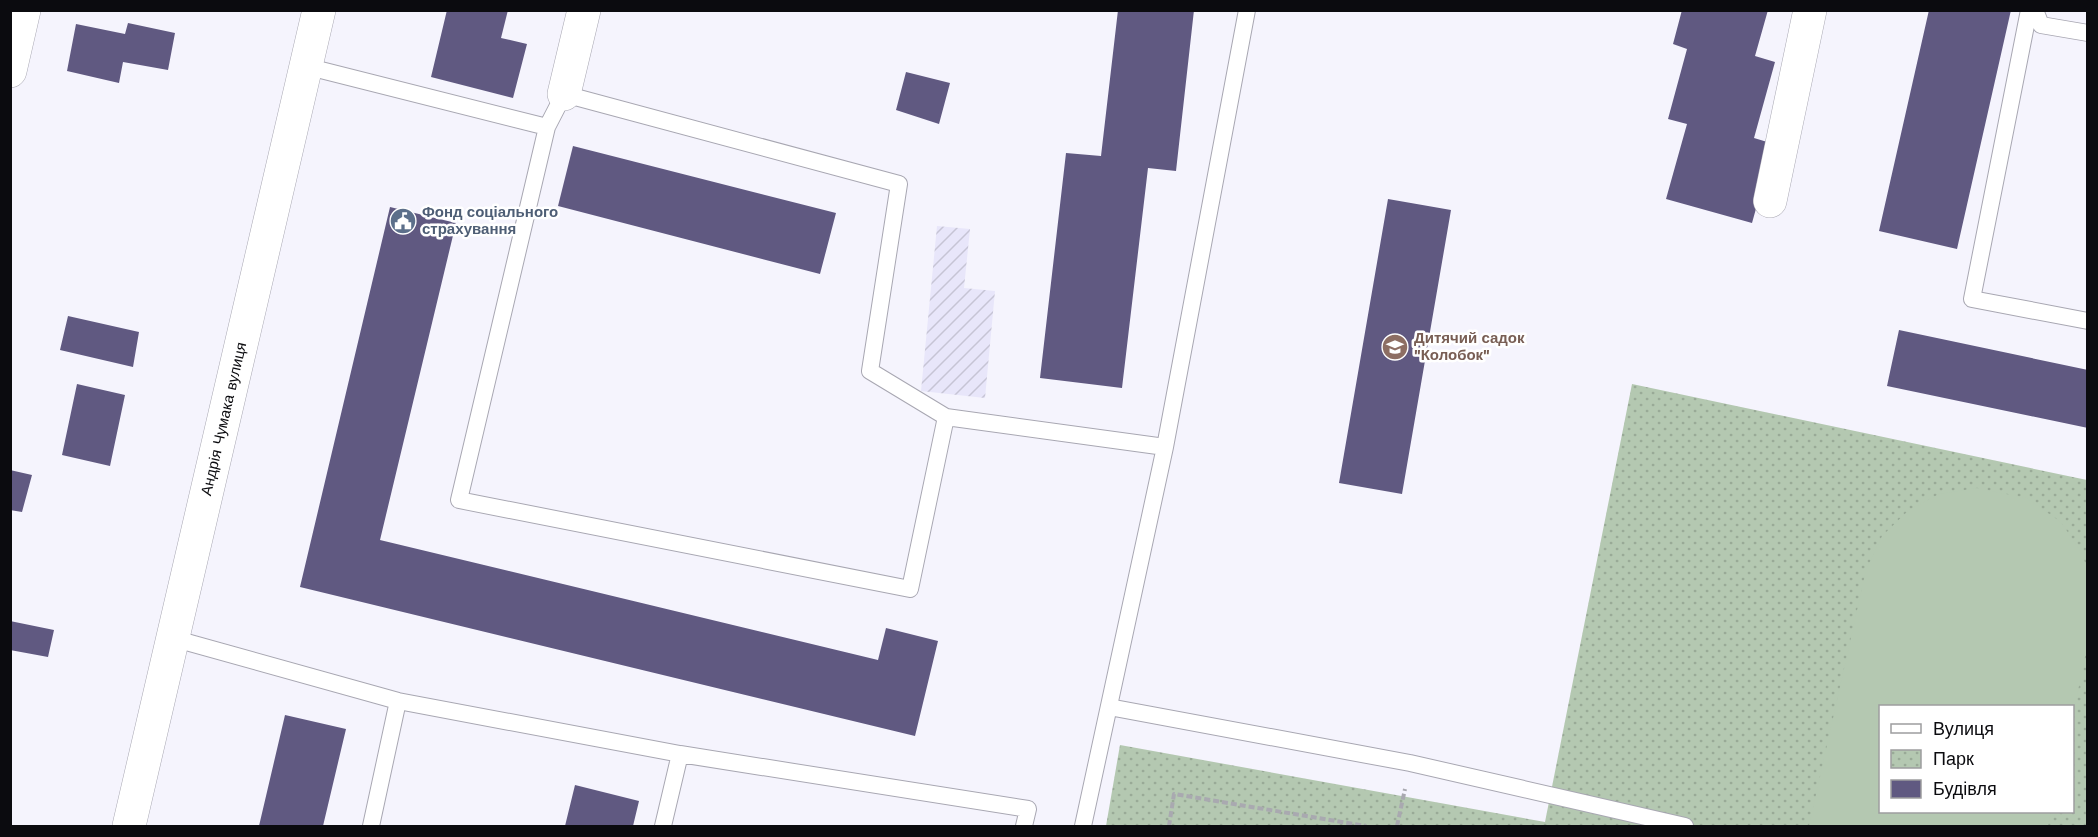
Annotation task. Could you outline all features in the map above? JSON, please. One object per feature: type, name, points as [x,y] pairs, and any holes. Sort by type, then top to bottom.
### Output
[{"type":"street","points":[[10,70],[24,10]]},
{"type":"street","name":"Андрія Чумака вулиця","points":[[129,826],[304,66],[319,10]]},
{"type":"street","points":[[564,94],[584,10]]},
{"type":"street","points":[[1770,201],[1810,10]]},
{"type":"lane","points":[[1083,826],[1165,447],[1247,10]]},
{"type":"lane","points":[[2029,10],[1972,299],[2088,321]]},
{"type":"lane","points":[[2036,10],[2041,25],[2088,33]]},
{"type":"lane","points":[[304,66],[547,127]]},
{"type":"lane","points":[[946,417],[910,589],[459,500],[547,127],[564,94],[898,184],[870,371],[946,417],[1165,447]]},
{"type":"lane","points":[[172,638],[398,702],[680,754],[1028,809],[1024,826]]},
{"type":"lane","points":[[371,826],[398,702]]},
{"type":"lane","points":[[1108,707],[1410,763],[1685,826]]},
{"type":"lane","points":[[663,826],[680,754]]},
{"type":"path","points":[[1397,826],[1410,763]]},
{"type":"path","points":[[1169,826],[1174,794],[1366,826]]},
{"type":"shaded area","points":[[937,226],[970,229],[964,288],[995,291],[985,398],[921,391]]},
{"type":"green space","points":[[1632,384],[2087,480],[2087,826],[1106,826],[1120,745],[1545,822]]},
{"type":"green space","points":[[1977,488],[2026,498],[2061,522],[2083,555],[2087,570],[2087,647],[2074,710],[2074,705],[1879,705],[1879,813],[2051,813],[2048,826],[1809,826],[1866,570],[1882,536],[1909,510],[1939,494]]},
{"type":"building","points":[[447,10],[508,10],[501,38],[527,44],[513,98],[431,77]]},
{"type":"building","points":[[1118,10],[1194,10],[1176,171],[1148,168],[1122,388],[1040,378],[1066,153],[1101,156]]},
{"type":"building","points":[[1682,10],[1768,10],[1755,56],[1775,62],[1754,138],[1774,144],[1752,223],[1666,199],[1687,124],[1668,119],[1687,49],[1673,44]]},
{"type":"building","points":[[1929,10],[2011,10],[1957,249],[1879,231]]},
{"type":"building","points":[[128,23],[175,33],[168,70],[123,62],[119,83],[67,71],[76,24],[125,34]]},
{"type":"building","points":[[906,72],[950,83],[939,124],[896,110]]},
{"type":"building","points":[[573,146],[836,213],[820,274],[558,206]]},
{"type":"building","name":"Дитячий садок \"Колобок\"","points":[[1388,199],[1451,210],[1402,494],[1339,483]]},
{"type":"building","points":[[390,207],[456,223],[380,540],[878,660],[886,628],[938,641],[915,736],[300,587]]},
{"type":"building","points":[[68,316],[139,332],[133,367],[60,350]]},
{"type":"building","points":[[1899,330],[2088,370],[2088,428],[1887,386]]},
{"type":"building","points":[[77,384],[125,395],[110,466],[62,455]]},
{"type":"building","points":[[10,470],[32,475],[22,512],[10,510]]},
{"type":"building","points":[[10,621],[54,630],[48,657],[10,650]]},
{"type":"building","points":[[285,715],[346,729],[323,826],[259,826]]},
{"type":"building","points":[[575,785],[639,801],[633,826],[565,826]]},
{"type":"place","name":"Фонд соціального страхування","points":[[403,221]]},
{"type":"place","name":"Дитячий садок \"Колобок\"","points":[[1395,347]]}]
